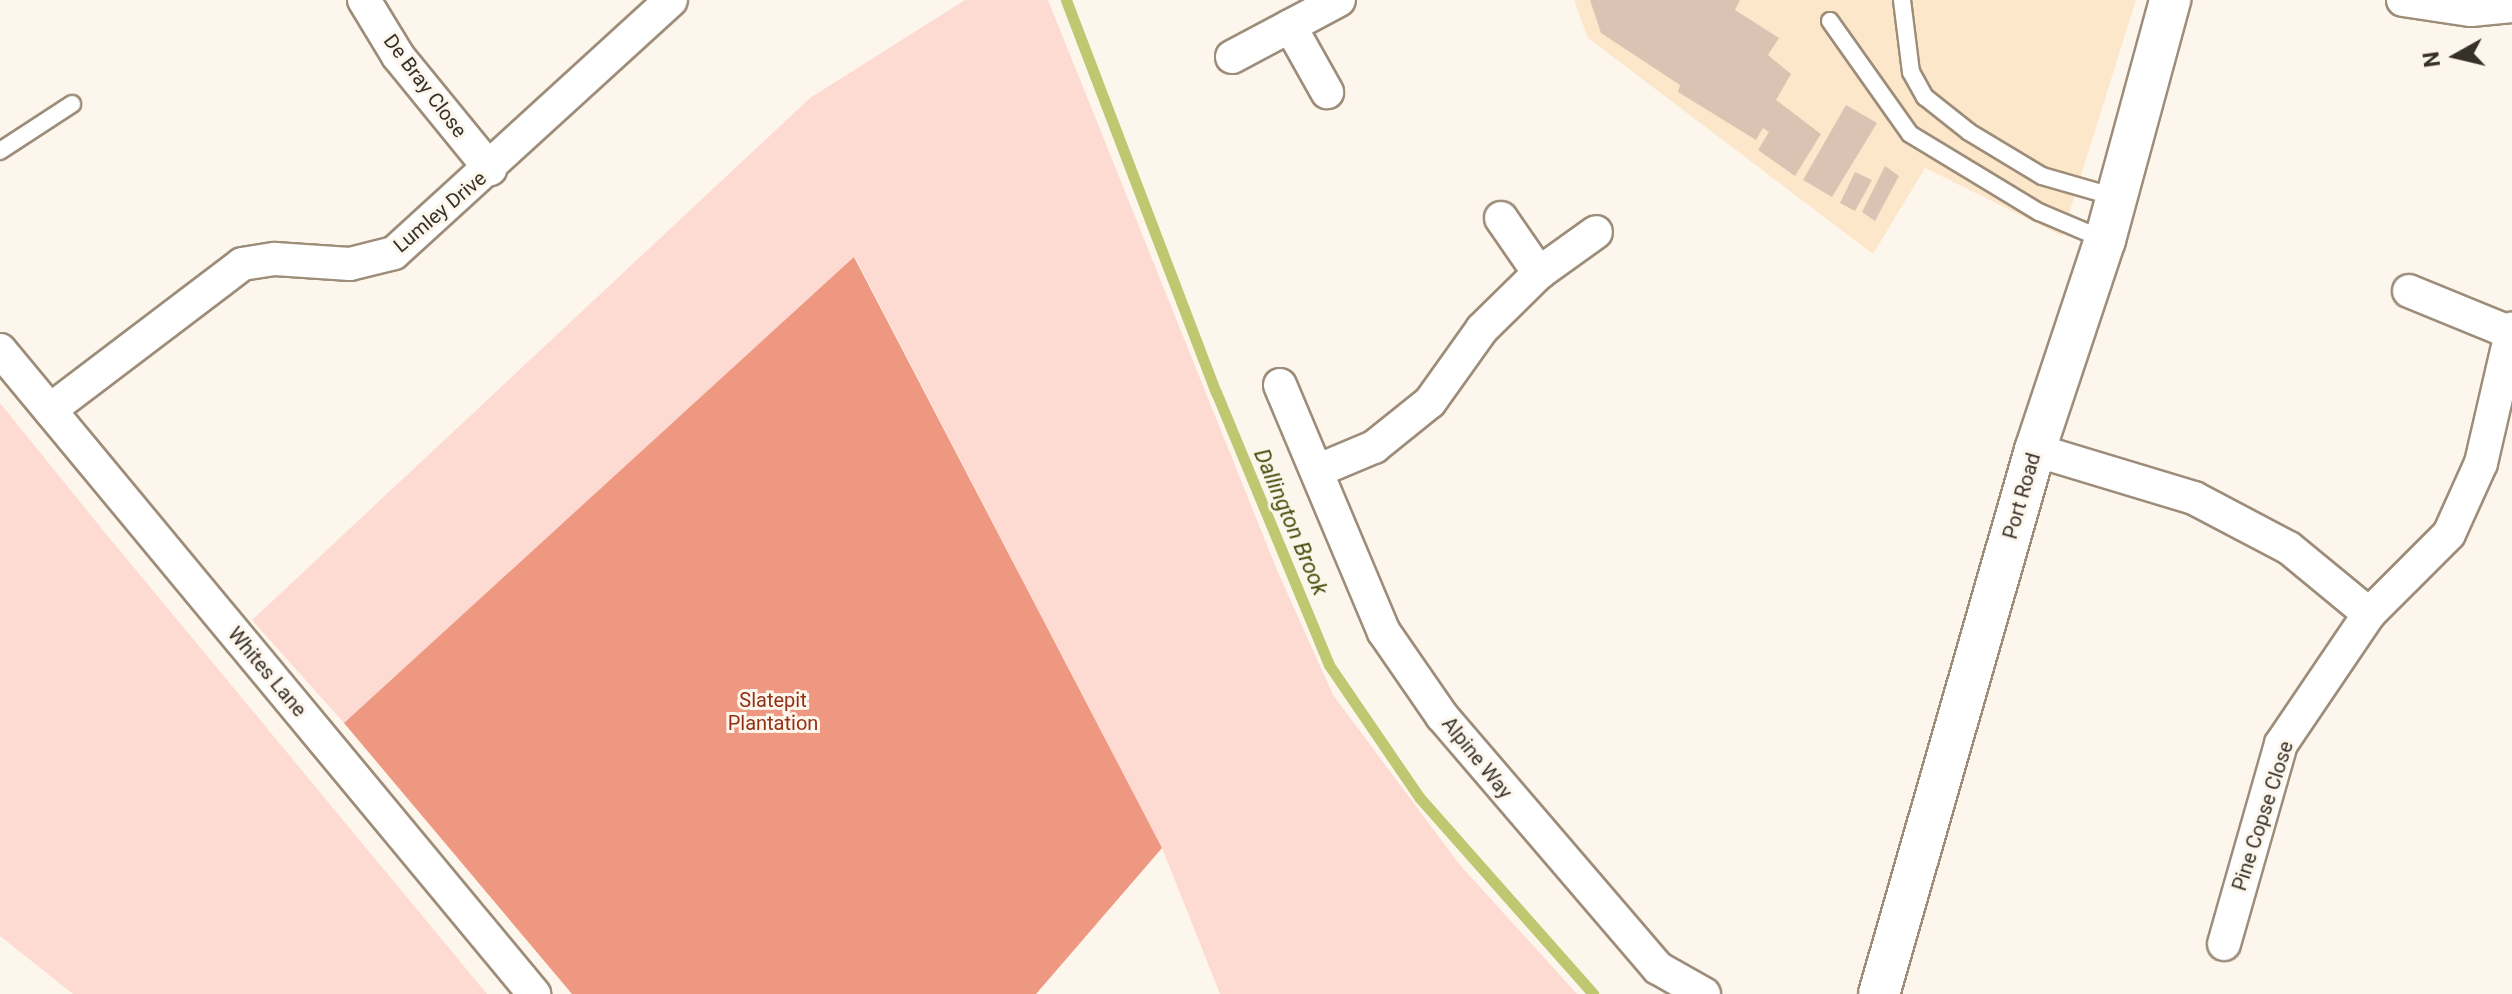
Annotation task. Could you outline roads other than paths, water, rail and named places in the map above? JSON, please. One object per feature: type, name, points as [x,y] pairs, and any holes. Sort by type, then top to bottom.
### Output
[{"type":"street","name":"De Bray Close","points":[[364,0],[398,56],[490,169]]},
{"type":"street","name":"Lumley Drive","points":[[50,410],[242,264],[258,260],[350,264],[379,260],[413,240],[671,0]]},
{"type":"street","points":[[1232,57],[1339,0]]},
{"type":"street","name":"Port Road","points":[[1879,994],[2035,450],[2105,240],[2170,0]]},
{"type":"street","points":[[2403,0],[2471,10],[2512,6]]},
{"type":"street","points":[[1290,26],[1327,92]]},
{"type":"street","points":[[1501,218],[1539,273]]},
{"type":"street","points":[[1319,470],[1374,447],[1430,402],[1482,329],[1539,273],[1596,232]]},
{"type":"street","name":"Pine Copse Close","points":[[2224,944],[2281,744],[2369,614],[2449,534],[2481,463],[2510,330],[2409,291]]},
{"type":"street","name":"Whites Lane","points":[[0,350],[534,994]]},
{"type":"street","name":"Alpine Way","points":[[1280,385],[1319,470],[1384,632],[1442,716],[1658,968],[1704,994]]},
{"type":"street","points":[[2035,450],[2194,498],[2289,548],[2369,614]]},
{"type":"lane","points":[[1902,0],[1911,72],[1925,97],[1969,132],[2042,176],[2117,197]]},
{"type":"lane","points":[[1830,21],[1910,134],[2039,212],[2105,240]]},
{"type":"lane","points":[[0,151],[72,104]]},
{"type":"waterway","name":"Dallington Brook","points":[[1066,0],[1216,392],[1329,665],[1419,797],[1593,994]]},
{"type":"park label","name":"Slatepit Plantation","points":[[773,712]]}]
